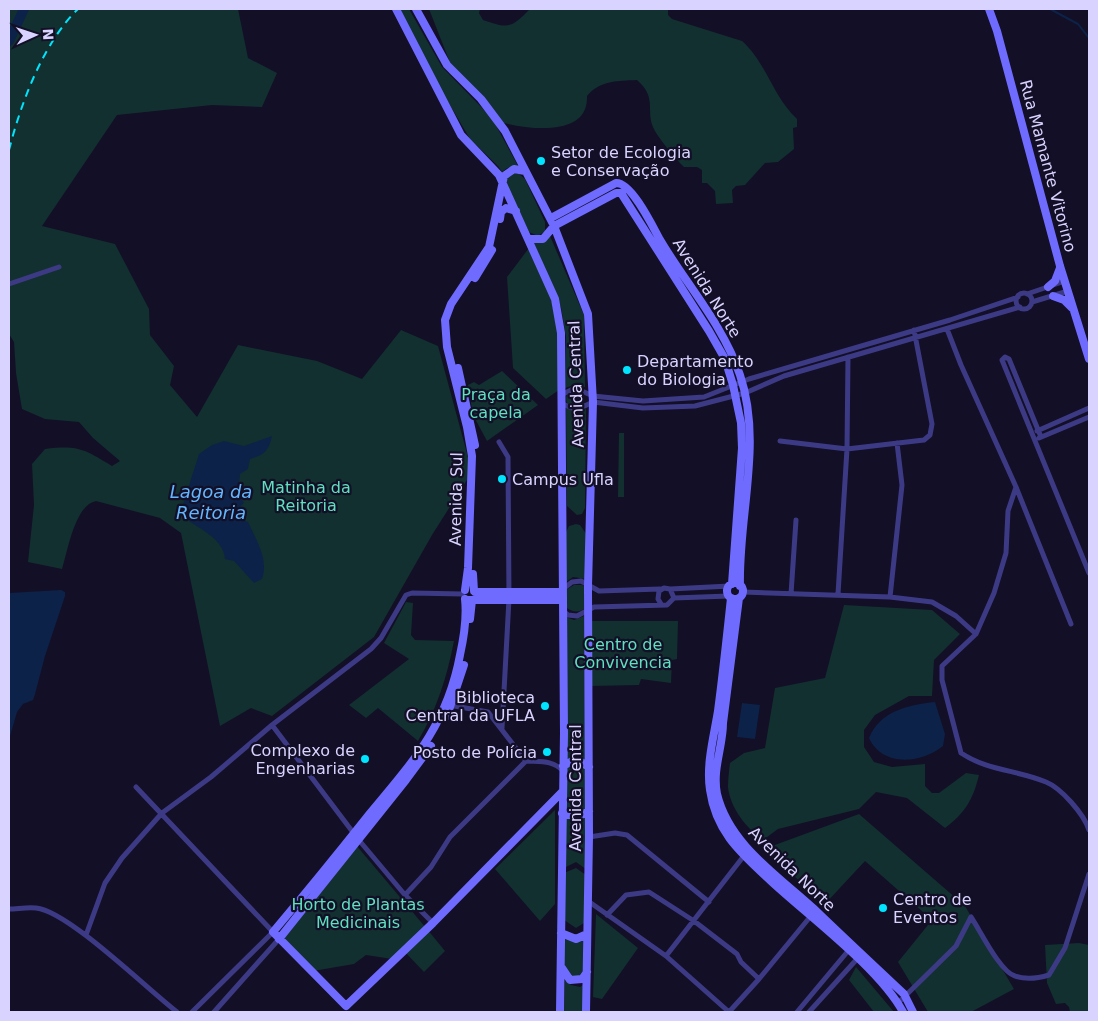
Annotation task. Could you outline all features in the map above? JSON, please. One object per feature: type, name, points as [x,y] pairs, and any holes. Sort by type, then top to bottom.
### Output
[{"type":"street","name":"Avenida Central","points":[[396,9],[455,124],[467,143],[495,169],[530,238],[555,299],[561,333],[563,394],[563,769],[560,1012]]},
{"type":"street","name":"Avenida Central","points":[[416,9],[447,65],[492,112],[504,130],[551,218],[588,314],[593,399],[588,586],[589,837],[586,1012]]},
{"type":"street","name":"Rua Mamante Vitorino","points":[[989,9],[1010,77],[1060,266],[1089,359]]},
{"type":"street","points":[[502,185],[507,172],[514,169],[525,171]]},
{"type":"street","name":"Avenida Norte","points":[[551,218],[616,183],[624,184],[634,196],[669,255],[716,324],[733,357],[745,393],[750,437],[735,592],[718,735],[717,792],[724,815],[746,854],[810,918],[857,959],[895,997],[903,1012]]},
{"type":"street","name":"Avenida Sul","points":[[470,595],[472,456],[467,427],[447,347],[445,320],[451,304],[489,247],[502,185]]},
{"type":"street","name":"Avenida Norte","points":[[530,238],[543,239],[554,226],[616,193],[623,194],[709,331],[725,359],[742,423],[735,592]]},
{"type":"street","name":"Avenida Sul","points":[[279,939],[420,753],[449,705],[462,645],[472,580],[477,484],[476,447],[450,339],[449,319],[453,309],[489,258],[501,212],[506,208],[516,211]]},
{"type":"street","points":[[1048,288],[1055,281],[1060,266]]},
{"type":"street","points":[[9,284],[59,267]]},
{"type":"street","points":[[563,404],[576,410],[593,399],[643,401],[704,397],[742,382],[914,330],[1065,281]]},
{"type":"street","points":[[563,394],[575,388],[593,399],[643,408],[694,406],[745,393],[784,376],[848,357],[916,339],[1020,307],[1028,308],[1032,302],[1068,291]]},
{"type":"street","points":[[1027,294],[1032,302]]},
{"type":"street","points":[[1053,296],[1064,300],[1073,310]]},
{"type":"street","points":[[1018,297],[1017,302],[1020,307]]},
{"type":"street","points":[[947,329],[961,365],[1016,487],[1071,624]]},
{"type":"street","points":[[780,441],[847,449],[924,440],[930,435],[932,424],[914,330]]},
{"type":"street","points":[[1082,336],[1089,347]]},
{"type":"street","points":[[838,594],[847,449],[848,357]]},
{"type":"street","points":[[1041,437],[1009,359],[1005,357],[1002,360],[1089,573]]},
{"type":"street","points":[[1031,433],[1089,408]]},
{"type":"street","points":[[1080,412],[1083,420]]},
{"type":"street","points":[[1034,440],[1089,418]]},
{"type":"street","points":[[499,442],[508,457],[508,596],[502,728]]},
{"type":"street","points":[[890,597],[902,485],[897,443]]},
{"type":"street","points":[[1016,487],[1008,511],[1006,553],[994,593],[976,634],[942,666],[942,680],[961,753],[989,768],[1047,782],[1072,802],[1089,830]]},
{"type":"street","points":[[791,594],[796,520]]},
{"type":"street","points":[[86,936],[105,883],[122,858],[162,814],[272,725],[371,649],[406,595],[412,593],[508,596],[563,593],[576,582],[583,582],[599,591],[661,589],[890,597],[932,602],[956,616],[976,634]]},
{"type":"street","points":[[661,589],[657,596],[661,604]]},
{"type":"street","points":[[670,590],[674,598]]},
{"type":"street","points":[[674,598],[735,592]]},
{"type":"street","points":[[563,611],[574,616],[594,607],[670,604],[674,598]]},
{"type":"street","points":[[449,705],[488,712],[526,761]]},
{"type":"street","points":[[272,725],[356,837],[405,895],[433,923]]},
{"type":"street","points":[[405,895],[431,867],[450,837],[526,761],[550,762],[563,769],[576,759],[589,768]]},
{"type":"street","points":[[136,787],[343,1009],[433,923],[562,792]]},
{"type":"street","points":[[562,813],[576,817],[589,812]]},
{"type":"street","points":[[589,837],[615,833],[627,835],[709,902]]},
{"type":"street","name":"Avenida Sul","points":[[273,932],[356,837]]},
{"type":"street","points":[[666,956],[746,854]]},
{"type":"street","name":"Avenida Norte","points":[[746,854],[905,996],[913,1012]]},
{"type":"street","points":[[898,1003],[956,946],[971,917],[1003,968],[1014,976],[1038,978],[1049,974],[1066,948],[1089,874]]},
{"type":"street","points":[[607,915],[626,895],[649,892],[694,921],[737,954],[741,962],[759,979]]},
{"type":"street","points":[[588,901],[666,956],[729,1012],[810,918]]},
{"type":"street","points":[[9,909],[36,908],[58,915],[177,1012]]},
{"type":"street","points":[[195,1012],[273,932]]},
{"type":"street","points":[[561,933],[576,938],[587,934]]},
{"type":"street","points":[[214,1012],[279,939]]},
{"type":"street","points":[[797,1012],[848,951]]},
{"type":"street","points":[[809,1012],[857,959]]},
{"type":"street","points":[[562,966],[570,980],[582,979],[587,972]]},
{"type":"street","points":[[810,997],[818,1002]]},
{"type":"green space","name":"Matinha da Reitoria","points":[[9,9],[238,9],[248,58],[277,73],[262,107],[212,105],[117,115],[42,226],[115,244],[149,309],[150,335],[174,366],[170,385],[197,417],[238,345],[317,361],[362,379],[401,330],[438,346],[472,472],[432,535],[374,637],[272,716],[251,708],[220,726],[181,533],[160,518],[96,501],[89,504],[83,511],[73,529],[62,569],[28,562],[34,505],[32,464],[45,449],[73,448],[87,452],[112,466],[120,461],[93,438],[79,422],[45,419],[22,409],[16,373],[14,342],[9,334]]},
{"type":"green space","points":[[400,9],[409,9],[442,67],[490,116],[490,109],[449,73],[449,60],[429,9],[480,9],[479,13],[483,20],[499,25],[509,25],[530,9],[668,9],[668,15],[672,19],[742,41],[750,49],[782,100],[797,119],[797,127],[793,128],[794,149],[778,162],[765,163],[745,185],[736,186],[732,190],[733,203],[716,204],[715,191],[707,183],[702,183],[702,170],[697,167],[684,167],[655,131],[651,121],[649,98],[643,86],[637,80],[610,82],[592,91],[587,96],[585,110],[577,120],[565,125],[535,128],[493,120],[518,166],[507,168],[502,172],[470,139],[434,78]]},
{"type":"green space","points":[[515,173],[525,179],[545,222],[545,231],[538,236],[529,232],[506,183],[507,179]]},
{"type":"green space","points":[[550,236],[584,315],[585,387],[574,385],[565,388],[566,337],[561,307],[534,243],[541,243]]},
{"type":"green space","points":[[529,248],[551,298],[558,333],[559,390],[546,399],[513,368],[507,277]]},
{"type":"green space","name":"Praça da capela","points":[[502,371],[538,405],[487,441],[473,415],[468,385],[474,382],[479,385]]},
{"type":"green space","points":[[575,390],[581,393],[584,399],[581,405],[575,408],[569,405],[566,399],[569,393]]},
{"type":"green space","points":[[566,408],[575,412],[586,409],[585,508],[582,514],[577,515],[567,506]]},
{"type":"green space","points":[[619,433],[624,433],[624,497],[618,497]]},
{"type":"green space","points":[[580,525],[587,535],[586,579],[573,577],[566,582],[566,532],[569,526]]},
{"type":"green space","points":[[574,585],[585,587],[584,609],[580,611],[573,611],[566,607],[566,590]]},
{"type":"green space","points":[[406,602],[413,603],[411,635],[415,640],[454,641],[441,693],[418,741],[378,708],[366,718],[349,705],[409,659],[384,643]]},
{"type":"green space","points":[[844,605],[932,610],[960,634],[934,660],[932,696],[909,696],[875,715],[864,730],[864,747],[874,762],[892,767],[925,764],[925,786],[932,793],[939,793],[966,773],[979,775],[974,792],[963,811],[945,828],[907,798],[876,792],[859,809],[778,829],[763,840],[745,824],[732,803],[728,787],[730,763],[744,753],[765,748],[775,688],[825,678]]},
{"type":"green space","points":[[584,616],[586,763],[565,763],[566,617],[574,620]]},
{"type":"green space","name":"Centro de Convivencia","points":[[591,621],[678,621],[677,659],[672,660],[671,683],[641,679],[639,685],[591,686]]},
{"type":"green space","points":[[576,760],[586,768],[586,810],[574,814],[564,811],[565,767]]},
{"type":"green space","points":[[555,810],[555,904],[540,921],[495,869]]},
{"type":"green space","points":[[586,814],[587,870],[576,862],[564,868],[564,815]]},
{"type":"green space","points":[[859,814],[965,906],[1014,989],[971,1012],[928,1012],[898,962],[932,920],[865,861],[825,904],[764,849]]},
{"type":"green space","name":"Horto de Plantas Medicinais","points":[[356,845],[426,928],[392,959],[366,955],[354,964],[313,971],[280,939]]},
{"type":"green space","points":[[576,868],[586,875],[584,923],[576,928],[564,920],[564,873]]},
{"type":"green space","points":[[596,914],[638,948],[602,999],[593,997]]},
{"type":"green space","points":[[427,929],[445,951],[424,972],[404,951]]},
{"type":"green space","points":[[564,939],[576,942],[583,940],[583,971],[578,977],[570,976],[564,964]]},
{"type":"green space","points":[[1079,943],[1089,945],[1089,1012],[1070,1012],[1069,1007],[1065,1003],[1056,1004],[1047,983],[1045,945]]},
{"type":"green space","points":[[856,967],[894,1012],[874,1012],[849,980]]},
{"type":"green space","points":[[565,980],[571,985],[580,987],[583,985],[583,1012],[564,1012]]},
{"type":"water","name":"Lagoa da Reitoria","points":[[272,436],[265,452],[250,459],[248,469],[240,474],[238,493],[244,503],[236,510],[238,518],[248,522],[261,550],[264,564],[262,579],[254,583],[234,561],[225,559],[220,545],[214,539],[180,514],[199,454],[212,445],[224,441],[244,446]]},
{"type":"water","points":[[61,590],[65,592],[65,596],[33,700],[23,704],[17,712],[9,740],[9,593]]},
{"type":"water","points":[[935,702],[945,734],[943,746],[934,752],[913,759],[892,758],[883,754],[869,738],[880,721],[896,711],[915,705]]},
{"type":"water","points":[[742,703],[760,705],[755,739],[737,737]]},
{"type":"waterway","points":[[9,41],[24,9]]},
{"type":"waterway","points":[[1050,9],[1078,24],[1089,38]]},
{"type":"railway","points":[[9,150],[27,94],[44,56],[65,23],[78,9]]},
{"type":"place","name":"Setor de Ecologia e Conservação","points":[[541,161]]},
{"type":"place","name":"Departamento do Biologia","points":[[627,370]]},
{"type":"place","name":"Campus Ufla","points":[[502,479]]},
{"type":"place","name":"Biblioteca Central da UFLA","points":[[545,706]]},
{"type":"place","name":"Posto de Polícia","points":[[547,752]]},
{"type":"place","name":"Complexo de Engenharias","points":[[365,759]]},
{"type":"place","name":"Centro de Eventos","points":[[883,908]]}]
